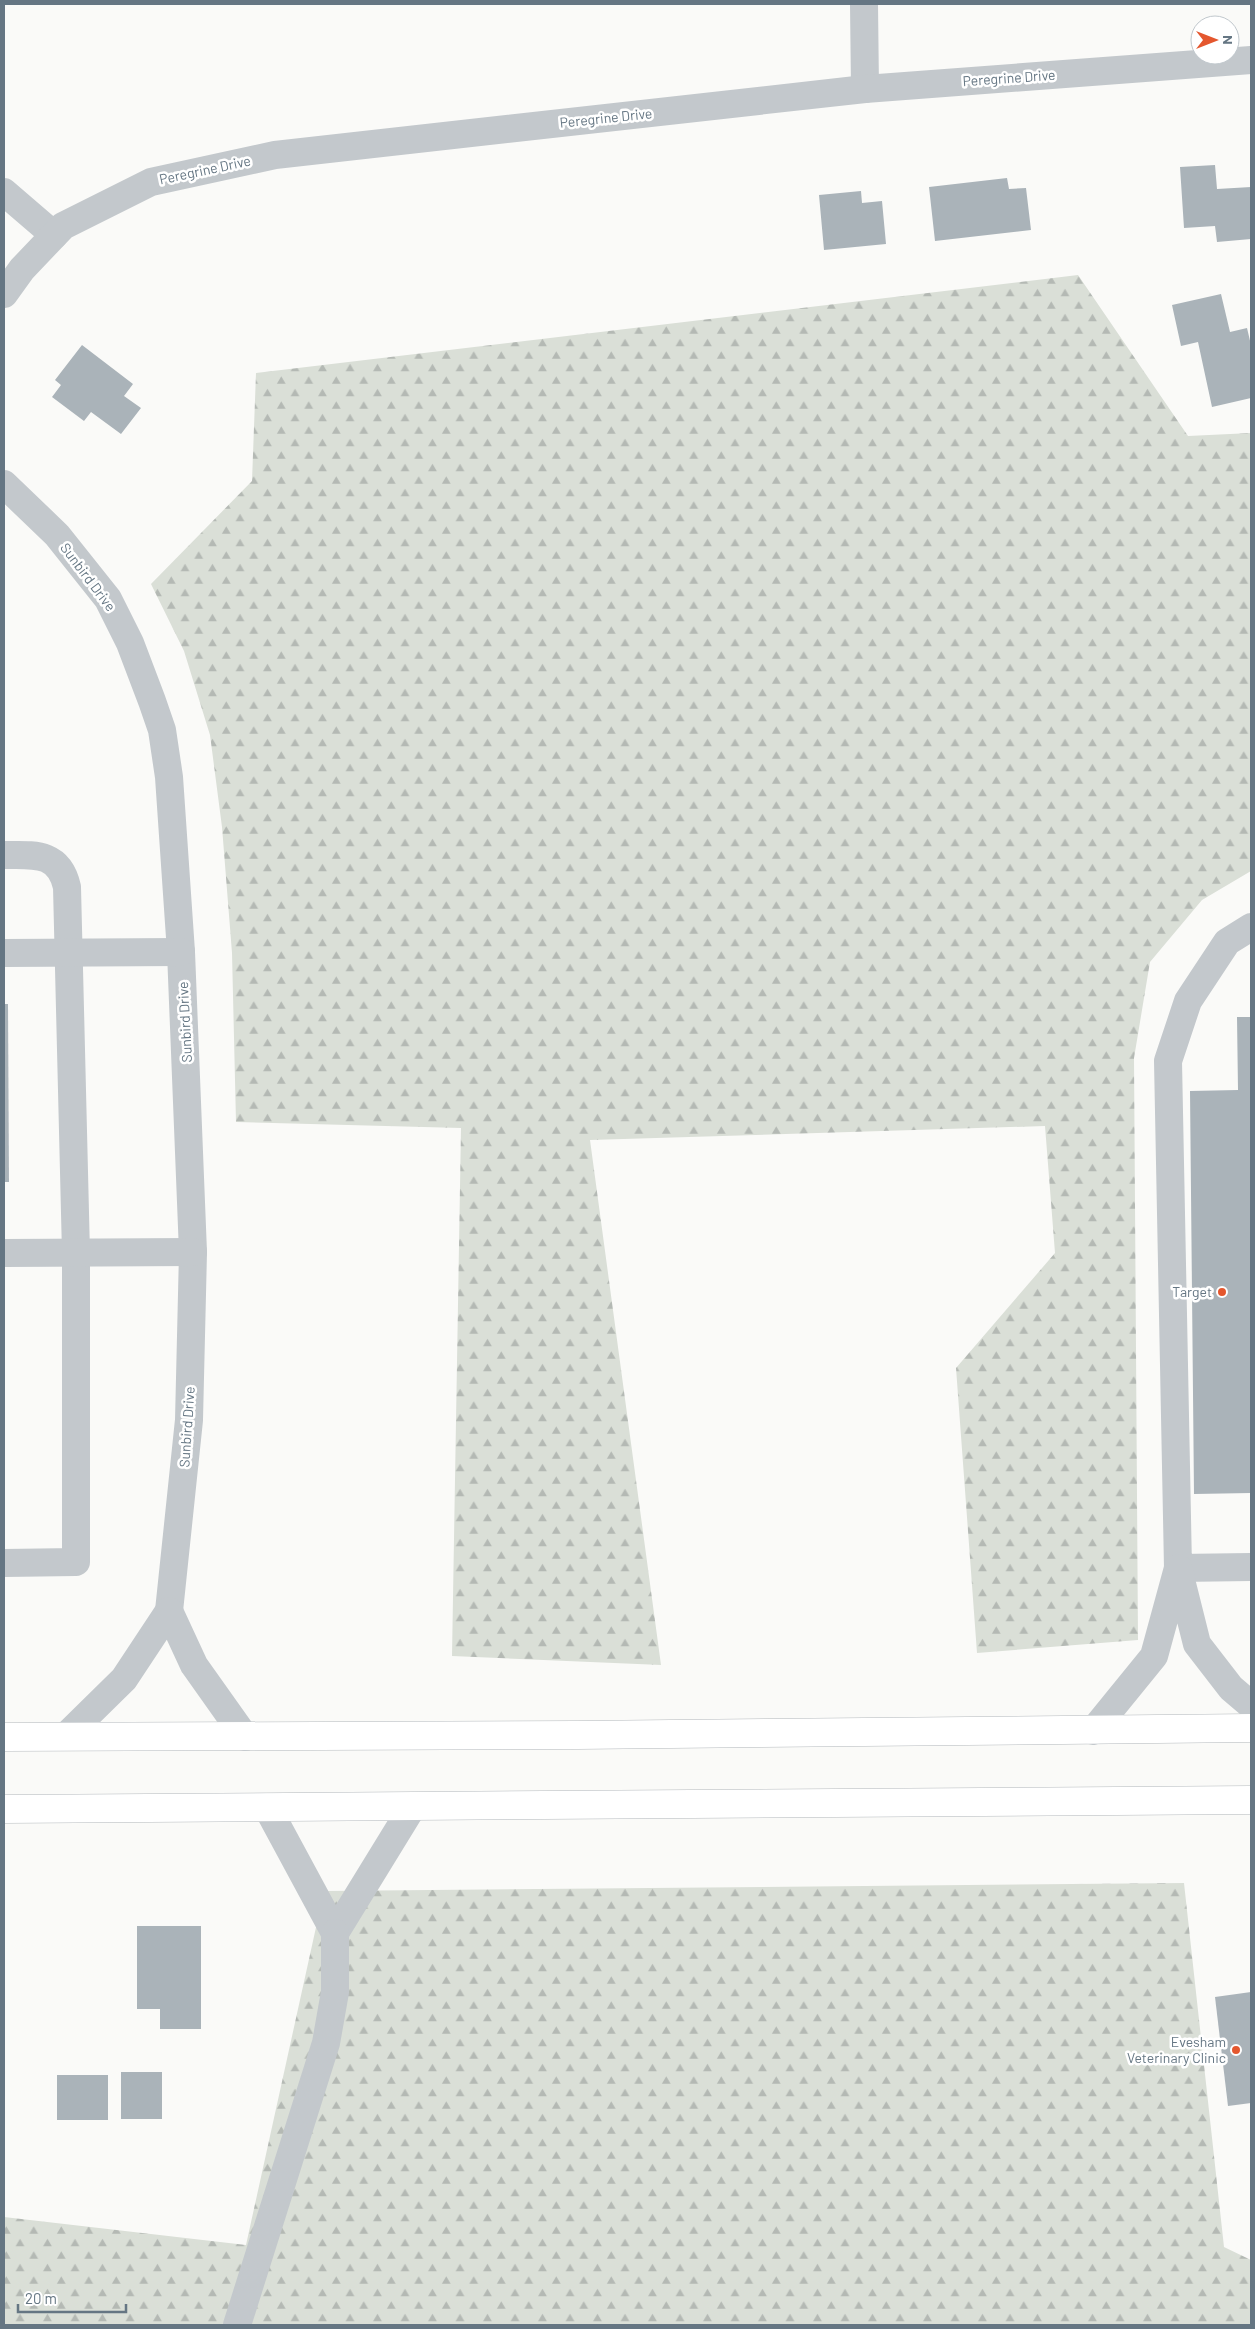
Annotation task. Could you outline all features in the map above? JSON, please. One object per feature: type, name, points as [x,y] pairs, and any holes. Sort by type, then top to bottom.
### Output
[{"type":"highway","points":[[4,1737],[1093,1731],[1251,1728]]},
{"type":"highway","points":[[4,1809],[1251,1800]]},
{"type":"street","points":[[864,4],[865,89]]},
{"type":"street","name":"Peregrine Drive","points":[[4,294],[22,269],[63,226],[151,182],[275,155],[865,89],[1251,60]]},
{"type":"street","points":[[4,192],[54,235]]},
{"type":"street","name":"Sunbird Drive","points":[[4,484],[57,535],[108,599],[130,643],[162,730],[168,767],[181,952],[193,1252],[189,1420],[169,1611],[124,1679],[66,1736]]},
{"type":"street","points":[[4,855],[40,855],[58,866],[65,876],[68,887],[76,1253],[76,1562],[4,1563]]},
{"type":"street","points":[[1251,927],[1228,942],[1188,1001],[1168,1061],[1178,1568],[1197,1644],[1231,1688],[1251,1706]]},
{"type":"street","points":[[4,954],[181,952]]},
{"type":"street","points":[[4,1253],[193,1252]]},
{"type":"street","points":[[1178,1568],[1251,1567]]},
{"type":"street","points":[[1093,1731],[1154,1656],[1178,1568]]},
{"type":"street","points":[[169,1611],[194,1665],[245,1737]]},
{"type":"street","points":[[336,1933],[413,1806]]},
{"type":"street","points":[[237,2325],[326,2043],[336,1992],[336,1933],[267,1807]]},
{"type":"green space","points":[[1078,275],[1188,436],[1251,433],[1251,871],[1202,900],[1150,962],[1134,1058],[1138,1640],[977,1653],[956,1368],[1055,1253],[1045,1126],[590,1140],[661,1665],[452,1656],[461,1128],[236,1122],[232,953],[222,827],[210,735],[184,651],[151,584],[252,481],[256,373]]},
{"type":"green space","points":[[1184,1883],[1224,2247],[1251,2260],[1251,2325],[4,2325],[4,2217],[246,2245],[324,1891]]},
{"type":"building","points":[[1215,165],[1217,189],[1251,187],[1251,239],[1217,242],[1215,226],[1184,228],[1180,167]]},
{"type":"building","points":[[1007,178],[1009,189],[1026,188],[1031,230],[935,241],[929,187]]},
{"type":"building","points":[[861,191],[862,203],[882,201],[886,244],[824,250],[819,195]]},
{"type":"building","points":[[1221,294],[1230,332],[1247,328],[1251,345],[1251,398],[1212,407],[1198,342],[1181,346],[1172,305]]},
{"type":"building","points":[[82,345],[133,384],[124,396],[141,408],[121,434],[91,412],[84,421],[52,397],[61,385],[55,380]]},
{"type":"building","points":[[4,1004],[8,1004],[9,1182],[4,1182]]},
{"type":"building","name":"Target","points":[[1237,1017],[1251,1017],[1251,1493],[1194,1494],[1190,1091],[1238,1090]]},
{"type":"building","points":[[137,1926],[201,1926],[201,2029],[160,2029],[160,2009],[137,2009]]},
{"type":"building","name":"Evesham Veterinary Clinic","points":[[1251,1992],[1251,2103],[1228,2106],[1215,1997]]},
{"type":"building","points":[[121,2072],[162,2072],[162,2119],[121,2119]]},
{"type":"building","points":[[57,2075],[108,2075],[108,2120],[57,2120]]},
{"type":"place","name":"Target","points":[[1222,1292]]},
{"type":"place","name":"Evesham Veterinary Clinic","points":[[1236,2050]]}]
